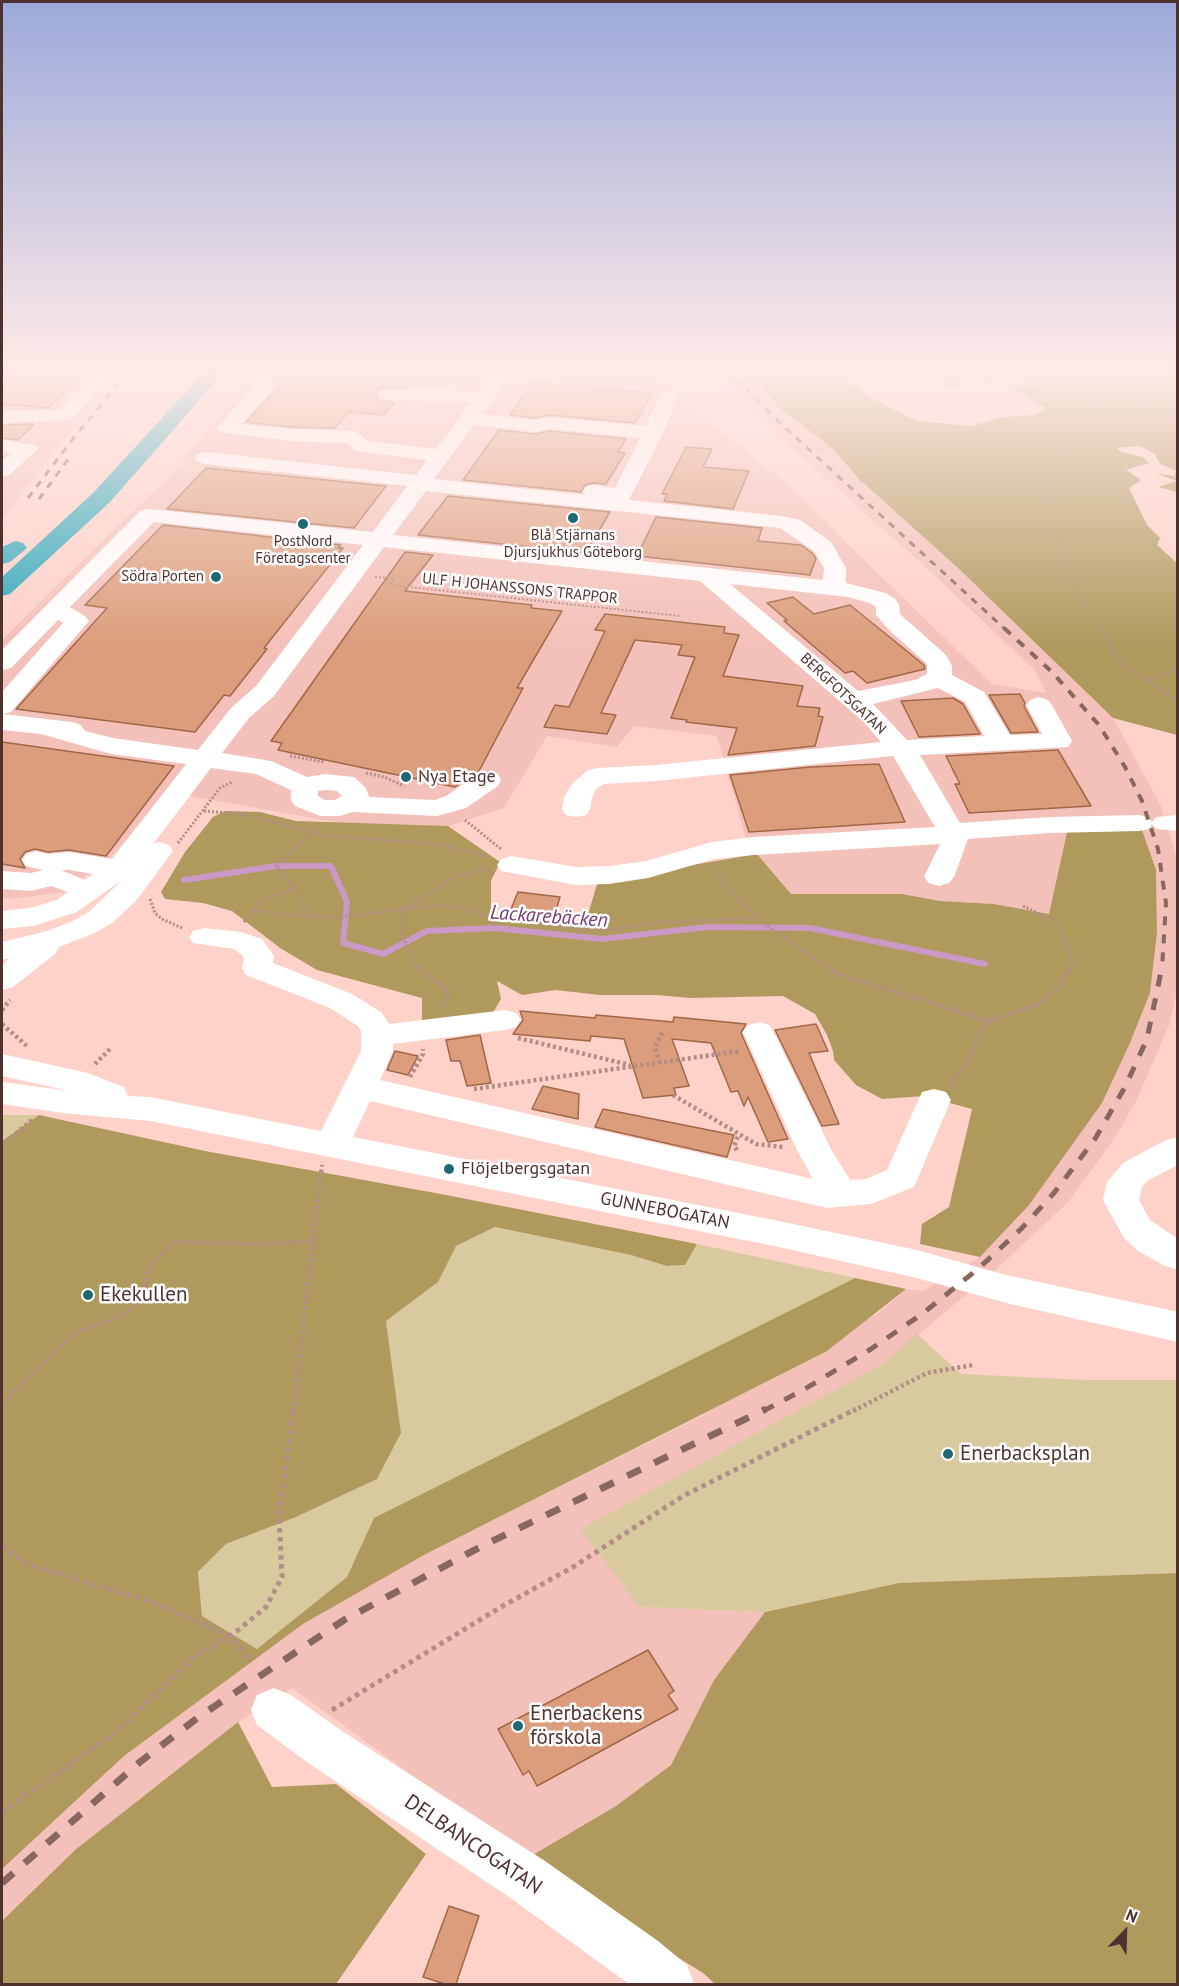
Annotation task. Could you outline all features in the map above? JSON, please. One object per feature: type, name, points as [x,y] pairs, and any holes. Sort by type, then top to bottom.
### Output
[{"type":"highway","points":[[2,590],[101,498],[134,462]]},
{"type":"street","points":[[241,462],[425,480],[782,522],[792,525],[823,548],[835,568],[834,588]]},
{"type":"street","points":[[2,951],[57,938],[84,927],[117,904],[210,782],[218,752],[261,705],[265,691],[439,462]]},
{"type":"street","points":[[425,480],[622,495],[639,462]]},
{"type":"street","points":[[2,663],[148,515],[834,588],[878,598],[887,604],[888,615],[937,660],[940,666],[939,678]]},
{"type":"street","name":"BERGFOTSGATAN","points":[[711,574],[711,580],[873,717],[899,748],[928,790],[949,828],[955,832]]},
{"type":"street","points":[[2,707],[77,621],[56,609]]},
{"type":"street","points":[[853,700],[922,686],[939,678]]},
{"type":"street","points":[[939,678],[975,697],[1001,743]]},
{"type":"street","points":[[576,809],[578,796],[586,784],[598,776],[656,773],[705,766],[899,748],[1059,741],[1039,705]]},
{"type":"street","points":[[2,722],[99,736],[111,746],[218,752],[262,767],[304,786],[305,800],[311,804],[334,809],[350,804],[428,808],[447,806],[488,780]]},
{"type":"street","points":[[511,865],[576,876],[609,875],[648,869],[706,853],[753,846],[946,835],[955,832],[1046,838],[1161,823]]},
{"type":"street","points":[[939,877],[954,844],[955,832]]},
{"type":"street","points":[[2,880],[31,882],[46,867],[69,861],[137,880]]},
{"type":"street","points":[[46,867],[76,885],[80,889],[81,897]]},
{"type":"street","points":[[2,920],[16,920],[51,912],[81,897],[137,880]]},
{"type":"street","points":[[2,940],[69,920],[92,909],[114,885],[137,880]]},
{"type":"street","points":[[217,937],[251,946],[259,956],[257,968],[341,1001],[370,1019],[377,1036],[377,1051],[392,1082],[827,1195],[871,1191],[901,1178],[934,1100]]},
{"type":"street","points":[[2,980],[57,938]]},
{"type":"street","points":[[377,1036],[430,1018],[499,1021]]},
{"type":"street","points":[[763,1040],[814,1150],[840,1194]]},
{"type":"street","name":"GUNNEBOGATAN","points":[[2,1065],[76,1081],[150,1109]]},
{"type":"street","points":[[332,1145],[392,1082]]},
{"type":"street","name":"GUNNEBOGATAN","points":[[2,1093],[150,1109],[332,1145],[774,1233],[916,1264],[1006,1289],[1178,1327]]},
{"type":"street","points":[[1178,1149],[1135,1172],[1125,1182],[1121,1200],[1137,1229],[1151,1241],[1178,1256]]},
{"type":"street","name":"DELBANCOGATAN","points":[[288,1720],[527,1879],[640,1959],[668,1984]]},
{"type":"path","points":[[888,462],[918,474]]},
{"type":"path","points":[[1061,462],[1047,478],[1048,513],[1072,580],[1120,663],[1178,701]]},
{"type":"path","points":[[860,482],[985,467],[1036,471],[1058,467]]},
{"type":"path","name":"ULF H JOHANSSONS TRAPPOR","points":[[372,576],[394,578],[390,585],[680,616]]},
{"type":"path","points":[[1147,680],[1178,669]]},
{"type":"path","points":[[283,754],[329,763]]},
{"type":"path","points":[[356,771],[384,777]]},
{"type":"path","points":[[447,806],[512,858],[511,865]]},
{"type":"path","points":[[204,811],[241,814],[330,836],[436,844],[500,859],[511,865]]},
{"type":"path","points":[[304,841],[276,866],[296,888],[301,906],[309,917]]},
{"type":"path","points":[[706,853],[756,918],[835,973],[989,1021]]},
{"type":"path","points":[[404,909],[455,877],[511,865]]},
{"type":"path","points":[[137,880],[155,913],[162,919],[217,937],[254,910],[259,902],[296,888]]},
{"type":"path","points":[[254,910],[309,917],[341,917],[446,906],[464,908],[483,915],[596,931],[665,921],[756,918]]},
{"type":"path","points":[[934,1100],[955,1081],[970,1058],[977,1035],[989,1021],[1039,1004],[1059,986],[1073,963],[1057,922],[1023,906]]},
{"type":"path","points":[[392,1082],[423,1054],[430,1018],[449,998],[449,991],[417,970],[404,938],[404,909]]},
{"type":"path","points":[[499,1021],[498,1034],[634,1066]]},
{"type":"path","points":[[2,1024],[31,1049]]},
{"type":"path","points":[[660,1063],[655,1047],[663,1031]]},
{"type":"path","points":[[465,1090],[660,1063],[763,1040]]},
{"type":"path","points":[[90,1069],[112,1047]]},
{"type":"path","points":[[673,1095],[756,1144],[814,1150]]},
{"type":"path","points":[[2,1145],[28,1122],[53,1111],[63,1101]]},
{"type":"path","points":[[2,1812],[115,1733],[195,1656],[231,1636],[266,1607],[282,1577],[279,1516],[303,1343],[321,1167],[332,1145]]},
{"type":"path","points":[[2,1405],[31,1374],[77,1332],[114,1319],[139,1305],[151,1264],[176,1242],[260,1244],[314,1241]]},
{"type":"path","points":[[288,1720],[380,1679],[573,1567],[684,1496],[927,1373],[973,1365]]},
{"type":"path","points":[[2,1546],[27,1564],[152,1602],[231,1636],[250,1662]]},
{"type":"shaded area","points":[[2,462],[47,462],[2,519]]},
{"type":"shaded area","points":[[182,462],[759,462],[781,479],[992,684],[1046,693],[1034,669],[920,562],[807,462],[844,462],[859,479],[958,568],[1113,718],[1161,806],[1177,859],[1177,990],[1170,1023],[1137,1099],[1118,1133],[1069,1201],[1001,1265],[885,1363],[582,1529],[639,1607],[765,1612],[714,1680],[671,1765],[616,1806],[531,1856],[468,1816],[292,1688],[238,1722],[75,1850],[2,1921],[2,1869],[124,1756],[303,1624],[424,1555],[703,1415],[880,1312],[906,1289],[923,1291],[980,1257],[1130,1043],[1150,993],[1157,933],[1156,870],[1142,830],[1067,832],[1049,914],[994,904],[940,901],[902,894],[791,894],[747,842],[717,736],[634,726],[617,747],[547,736],[504,808],[448,826],[346,824],[167,792],[110,858],[64,892],[2,898],[2,640]]},
{"type":"shaded area","points":[[844,462],[1148,462],[1149,463],[1126,470],[1141,480],[1129,488],[1147,525],[1160,538],[1157,545],[1177,563],[1177,735],[1113,718],[958,568],[859,479]]},
{"type":"shaded area","points":[[1159,462],[1177,462],[1177,481],[1155,473],[1174,476],[1176,471]]},
{"type":"shaded area","points":[[1177,481],[1177,492],[1158,487]]},
{"type":"shaded area","points":[[225,811],[260,812],[296,821],[448,826],[500,862],[491,881],[491,917],[584,928],[598,881],[757,854],[791,894],[902,894],[940,901],[994,904],[1049,914],[1067,832],[1142,830],[1156,870],[1157,933],[1150,993],[1102,1103],[1029,1205],[980,1257],[920,1244],[922,1224],[949,1207],[972,1109],[924,1096],[882,1099],[856,1085],[834,1060],[827,1035],[815,1014],[783,996],[690,998],[657,995],[600,995],[556,990],[522,995],[497,981],[501,999],[490,1018],[422,1026],[422,998],[317,970],[280,948],[232,911],[203,903],[165,899],[161,892],[185,852],[213,817]]},
{"type":"shaded area","points":[[2,1115],[39,1115],[2,1141]]},
{"type":"shaded area","points":[[39,1115],[205,1151],[697,1244],[685,1265],[667,1266],[631,1255],[495,1227],[456,1246],[438,1282],[386,1321],[401,1433],[377,1479],[296,1517],[226,1544],[198,1572],[202,1616],[257,1649],[347,1577],[374,1518],[855,1278],[906,1289],[827,1351],[424,1555],[303,1624],[124,1756],[2,1869],[2,1141]]},
{"type":"shaded area","points":[[495,1227],[631,1255],[667,1266],[685,1265],[697,1244],[855,1278],[375,1518],[347,1577],[257,1649],[202,1616],[198,1572],[226,1544],[296,1517],[377,1479],[401,1433],[386,1321],[438,1282],[456,1246]]},
{"type":"shaded area","name":"Enerbacksplan","points":[[917,1334],[961,1374],[1085,1380],[1177,1380],[1177,1573],[899,1583],[765,1612],[639,1607],[581,1529],[885,1363]]},
{"type":"shaded area","points":[[1177,1573],[1177,1984],[715,1984],[703,1973],[619,1921],[531,1856],[616,1806],[671,1765],[714,1680],[765,1612],[899,1583]]},
{"type":"shaded area","points":[[238,1722],[272,1787],[336,1784],[426,1854],[336,1984],[2,1984],[2,1921],[75,1850]]},
{"type":"building","points":[[476,462],[620,462],[606,484],[585,485],[581,492],[463,480]]},
{"type":"building","points":[[679,462],[706,462],[703,467],[749,471],[733,509],[664,501],[667,494],[662,494]]},
{"type":"building","points":[[206,468],[386,486],[354,528],[167,509]]},
{"type":"building","name":"Blå Stjärnans Djursjukhus Göteborg","points":[[448,496],[610,512],[586,553],[418,535]]},
{"type":"building","points":[[656,517],[762,528],[758,541],[801,545],[816,558],[810,575],[637,556]]},
{"type":"building","points":[[163,525],[341,545],[338,548],[343,548],[264,648],[267,649],[230,696],[224,695],[195,732],[16,709],[107,608],[85,605]]},
{"type":"building","points":[[405,552],[433,555],[405,591],[532,605],[531,608],[562,611],[517,688],[523,688],[479,771],[455,787],[278,750],[282,743],[271,741]]},
{"type":"building","points":[[793,597],[814,614],[850,605],[924,665],[925,669],[867,683],[853,671],[845,673],[784,621],[787,620],[767,603]]},
{"type":"building","points":[[605,614],[725,627],[724,633],[739,635],[723,676],[803,686],[797,706],[820,708],[818,716],[823,717],[815,746],[728,755],[737,728],[671,718],[695,657],[678,655],[682,645],[635,640],[601,713],[616,715],[607,734],[544,727],[555,705],[569,707],[605,631],[595,630]]},
{"type":"building","points":[[1020,694],[1038,732],[1011,733],[989,695]]},
{"type":"building","points":[[953,698],[963,704],[980,734],[919,737],[901,701]]},
{"type":"building","points":[[2,742],[174,766],[106,856],[69,850],[48,852],[35,849],[25,852],[20,859],[25,868],[2,864]]},
{"type":"building","points":[[1058,750],[1091,806],[969,813],[955,784],[960,784],[946,756]]},
{"type":"building","points":[[879,764],[905,822],[749,832],[730,775],[810,767]]},
{"type":"building","points":[[518,892],[560,897],[555,914],[511,909]]},
{"type":"building","points":[[520,1011],[673,1022],[674,1017],[746,1024],[741,1033],[788,1139],[768,1142],[748,1097],[744,1106],[738,1091],[731,1092],[711,1043],[672,1039],[689,1086],[674,1088],[676,1095],[643,1098],[624,1039],[591,1036],[590,1041],[513,1034],[523,1020]]},
{"type":"building","points":[[816,1024],[828,1051],[809,1053],[839,1124],[822,1126],[775,1030]]},
{"type":"building","points":[[480,1035],[491,1083],[467,1086],[460,1061],[451,1061],[446,1040]]},
{"type":"building","points":[[395,1051],[418,1056],[408,1075],[387,1070]]},
{"type":"building","points":[[543,1086],[579,1094],[578,1119],[532,1109]]},
{"type":"building","points":[[603,1109],[734,1135],[727,1157],[595,1127]]},
{"type":"building","points":[[648,1650],[674,1691],[668,1695],[678,1709],[537,1786],[529,1771],[523,1775],[498,1729]]},
{"type":"building","points":[[449,1906],[479,1916],[456,1984],[445,1984],[423,1977]]},
{"type":"waterway","name":"Lackarebäcken","points":[[184,880],[276,866],[331,866],[347,902],[343,943],[383,954],[427,931],[495,928],[602,939],[707,927],[810,928],[985,964]]},
{"type":"railway","points":[[28,498],[56,462]]},
{"type":"railway","points":[[39,499],[66,462]]},
{"type":"railway","points":[[822,462],[1006,630]]},
{"type":"railway","points":[[1004,628],[1052,672],[1099,725],[1125,767],[1142,801],[1158,849],[1166,903],[1162,969]]},
{"type":"railway","points":[[763,1411],[871,1349],[922,1314],[979,1268],[1021,1229],[1054,1193],[1095,1139],[1125,1087],[1147,1039],[1162,967]]},
{"type":"railway","points":[[2,1883],[140,1762],[200,1716],[344,1620],[482,1546],[766,1409]]},
{"type":"place","name":"Blå Stjärnans Djursjukhus Göteborg","points":[[573,518]]},
{"type":"place","name":"PostNord Företagscenter","points":[[303,524]]},
{"type":"place","name":"Södra Porten","points":[[216,577]]},
{"type":"place","name":"Nya Etage","points":[[406,777]]},
{"type":"place","name":"Flöjelbergsgatan","points":[[449,1169]]},
{"type":"place","name":"Ekekullen","points":[[88,1295]]},
{"type":"place","name":"Enerbacksplan","points":[[948,1454]]},
{"type":"place","name":"Enerbackens förskola","points":[[518,1726]]}]
